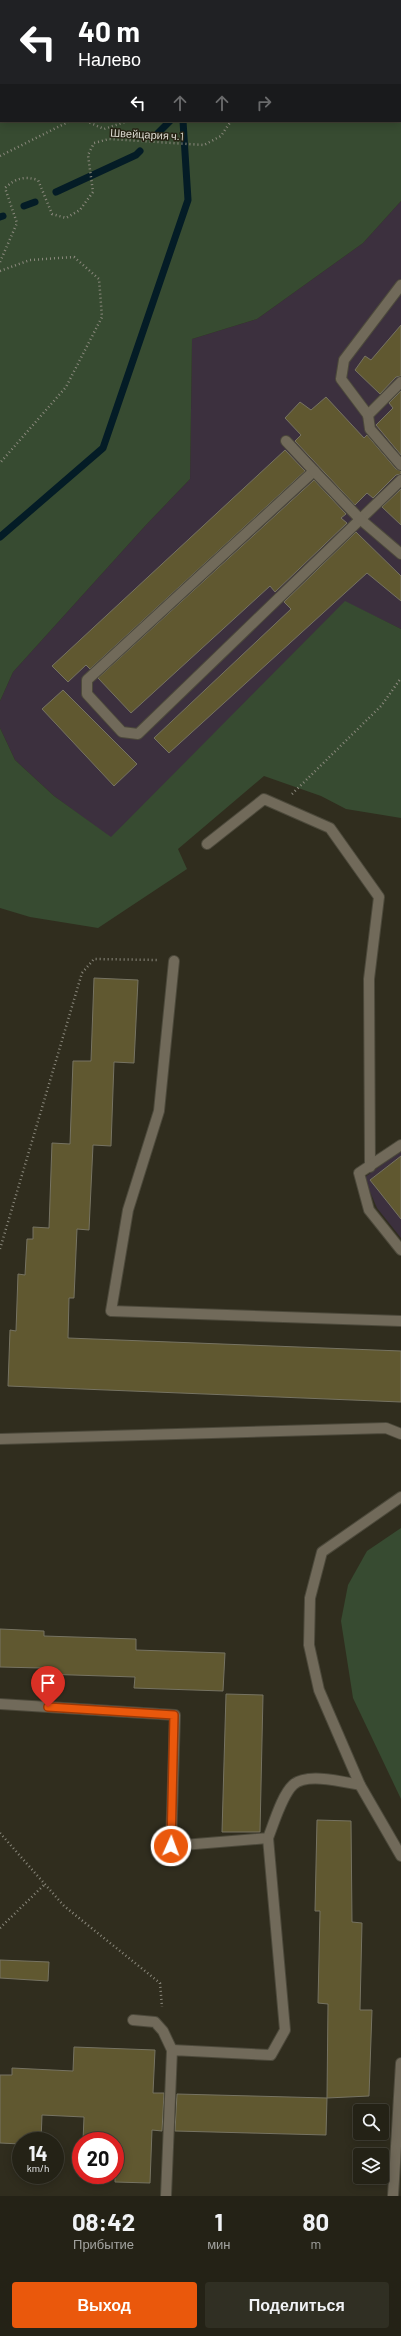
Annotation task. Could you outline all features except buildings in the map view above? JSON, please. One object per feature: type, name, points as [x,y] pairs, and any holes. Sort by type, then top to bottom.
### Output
[{"type":"lane","points":[[401,285],[344,360],[341,378],[368,415],[370,429],[401,465]]},
{"type":"lane","points":[[368,415],[401,382]]},
{"type":"lane","points":[[286,441],[360,519],[401,554]]},
{"type":"lane","points":[[314,471],[87,680],[87,694],[122,732],[138,734],[401,480]]},
{"type":"lane","points":[[207,844],[264,799],[330,828],[379,897],[369,979],[370,1167]]},
{"type":"lane","points":[[174,961],[159,1111],[128,1210],[111,1311],[401,1321]]},
{"type":"lane","points":[[401,1145],[359,1173],[369,1210],[401,1250]]},
{"type":"lane","points":[[0,1439],[386,1428],[401,1434]]},
{"type":"lane","points":[[401,1497],[322,1552],[310,1598],[309,1645],[319,1690],[360,1784],[401,1856]]},
{"type":"lane","points":[[0,1704],[174,1715],[171,1846],[268,1838]]},
{"type":"lane","points":[[172,2050],[271,2055],[285,2030],[268,1838],[294,1784],[303,1780],[316,1779],[360,1784]]},
{"type":"lane","points":[[133,2020],[155,2022],[163,2031],[172,2050],[166,2196]]},
{"type":"lane","points":[[393,2196],[401,2063]]},
{"type":"path","points":[[0,156],[68,122]]},
{"type":"path","points":[[88,122],[104,129],[125,122]]},
{"type":"path","name":"Швейцария ч.1","points":[[0,262],[17,223],[5,188],[14,179],[28,177],[38,180],[52,214],[66,218],[80,210],[93,192],[88,156],[94,143],[109,139],[204,145],[221,136],[230,122]]},
{"type":"path","points":[[0,271],[30,260],[74,257],[99,279],[102,317],[66,387],[0,463]]},
{"type":"path","points":[[279,806],[382,706],[401,678]]},
{"type":"path","points":[[0,1249],[82,973],[94,959],[174,961]]},
{"type":"path","points":[[0,1834],[64,1906],[160,1983],[163,2031]]},
{"type":"path","points":[[0,1928],[45,1884]]},
{"type":"shaded area","points":[[401,201],[401,629],[345,602],[111,838],[54,796],[15,760],[0,728],[0,701],[13,672],[145,526],[190,479],[192,339],[257,319],[363,243]]},
{"type":"shaded area","points":[[401,1150],[401,1238],[377,1208],[364,1178]]},
{"type":"green space","points":[[0,122],[401,122],[401,201],[363,243],[257,319],[192,339],[190,479],[145,526],[13,672],[0,701]]},
{"type":"green space","points":[[345,601],[401,629],[401,818],[346,809],[321,796],[264,776],[178,849],[187,869],[98,928],[30,917],[0,908],[0,728],[15,760],[54,796],[111,837]]},
{"type":"green space","points":[[401,1528],[401,1799],[353,1698],[341,1621],[348,1585],[367,1551]]},
{"type":"waterway","points":[[158,133],[169,122]]},
{"type":"waterway","points":[[0,537],[103,448],[188,200],[183,122]]},
{"type":"waterway","points":[[56,192],[136,155],[140,151]]},
{"type":"waterway","points":[[24,206],[35,202]]},
{"type":"route","points":[[48,1707],[174,1715],[171,1846]]}]
